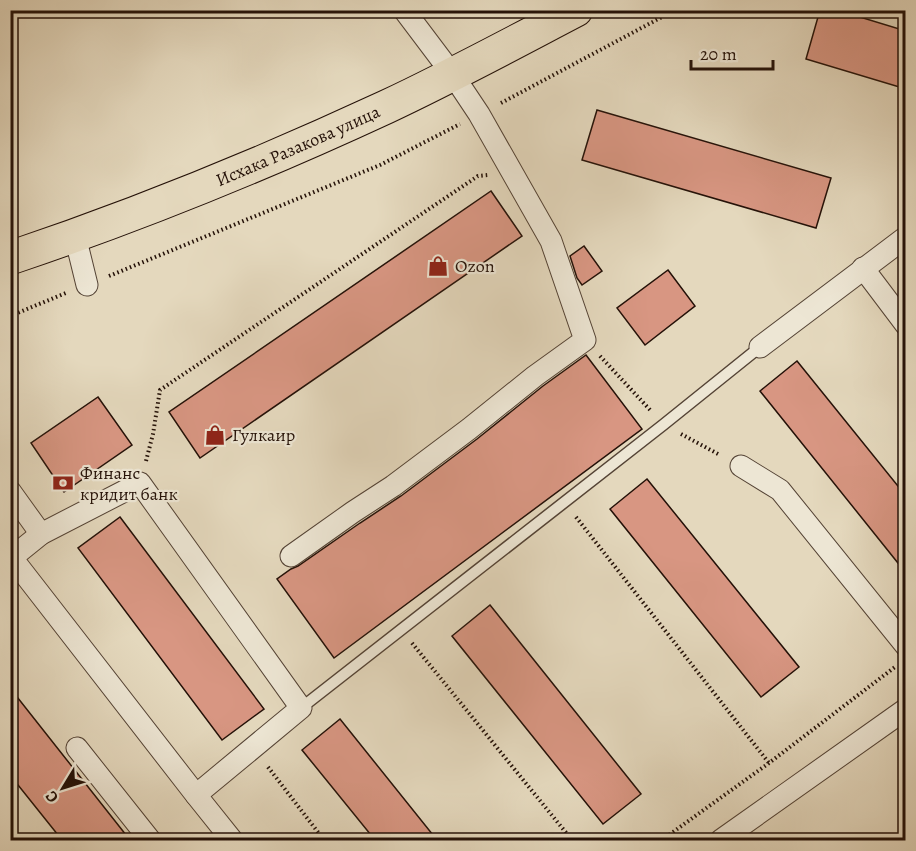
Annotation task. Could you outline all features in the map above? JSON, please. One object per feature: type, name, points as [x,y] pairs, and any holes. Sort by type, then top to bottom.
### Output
[{"type":"main road","name":"Исхака Разакова улица","points":[[10,258],[75,236],[216,181],[453,75],[576,10]]},
{"type":"street","points":[[291,556],[393,486],[585,340],[551,241],[479,114],[404,10]]},
{"type":"street","points":[[75,236],[87,285]]},
{"type":"street","points":[[760,347],[906,237]]},
{"type":"street","points":[[863,268],[906,325]]},
{"type":"street","points":[[741,466],[780,490],[906,646]]},
{"type":"street","points":[[196,795],[301,708],[140,483],[41,534],[11,558],[196,795],[232,840]]},
{"type":"street","points":[[10,491],[41,534]]},
{"type":"street","points":[[721,840],[906,709]]},
{"type":"street","points":[[77,748],[150,840]]},
{"type":"lane","points":[[301,708],[760,347]]},
{"type":"path","points":[[10,316],[380,165],[675,10]]},
{"type":"path","points":[[140,483],[153,434],[160,390],[478,176]]},
{"type":"path","points":[[564,502],[769,763]]},
{"type":"path","points":[[401,630],[572,840]]},
{"type":"path","points":[[662,840],[769,763],[896,666]]},
{"type":"path","points":[[253,747],[324,840]]},
{"type":"building","points":[[820,10],[837,10],[906,31],[906,89],[806,59]]},
{"type":"building","points":[[597,110],[831,178],[816,228],[582,160]]},
{"type":"building","points":[[491,191],[522,236],[200,458],[169,412]]},
{"type":"building","points":[[584,246],[602,271],[582,285],[577,278],[570,256]]},
{"type":"building","points":[[668,270],[695,306],[645,345],[617,308]]},
{"type":"building","points":[[586,355],[642,429],[334,658],[277,579],[401,496]]},
{"type":"building","points":[[797,361],[906,496],[906,573],[760,391]]},
{"type":"building","points":[[98,397],[132,445],[64,492],[31,443]]},
{"type":"building","points":[[647,479],[799,667],[761,697],[610,509]]},
{"type":"building","points":[[120,517],[264,709],[222,740],[78,548]]},
{"type":"building","points":[[490,605],[641,794],[603,824],[452,636]]},
{"type":"building","points":[[10,688],[130,840],[62,840],[10,775]]},
{"type":"building","points":[[340,719],[437,840],[375,840],[302,750]]},
{"type":"place","name":"Ozon","points":[[438,266]]},
{"type":"place","name":"Гулкаир","points":[[215,435]]},
{"type":"place","name":"Финанс кридит банк","points":[[63,483]]}]
